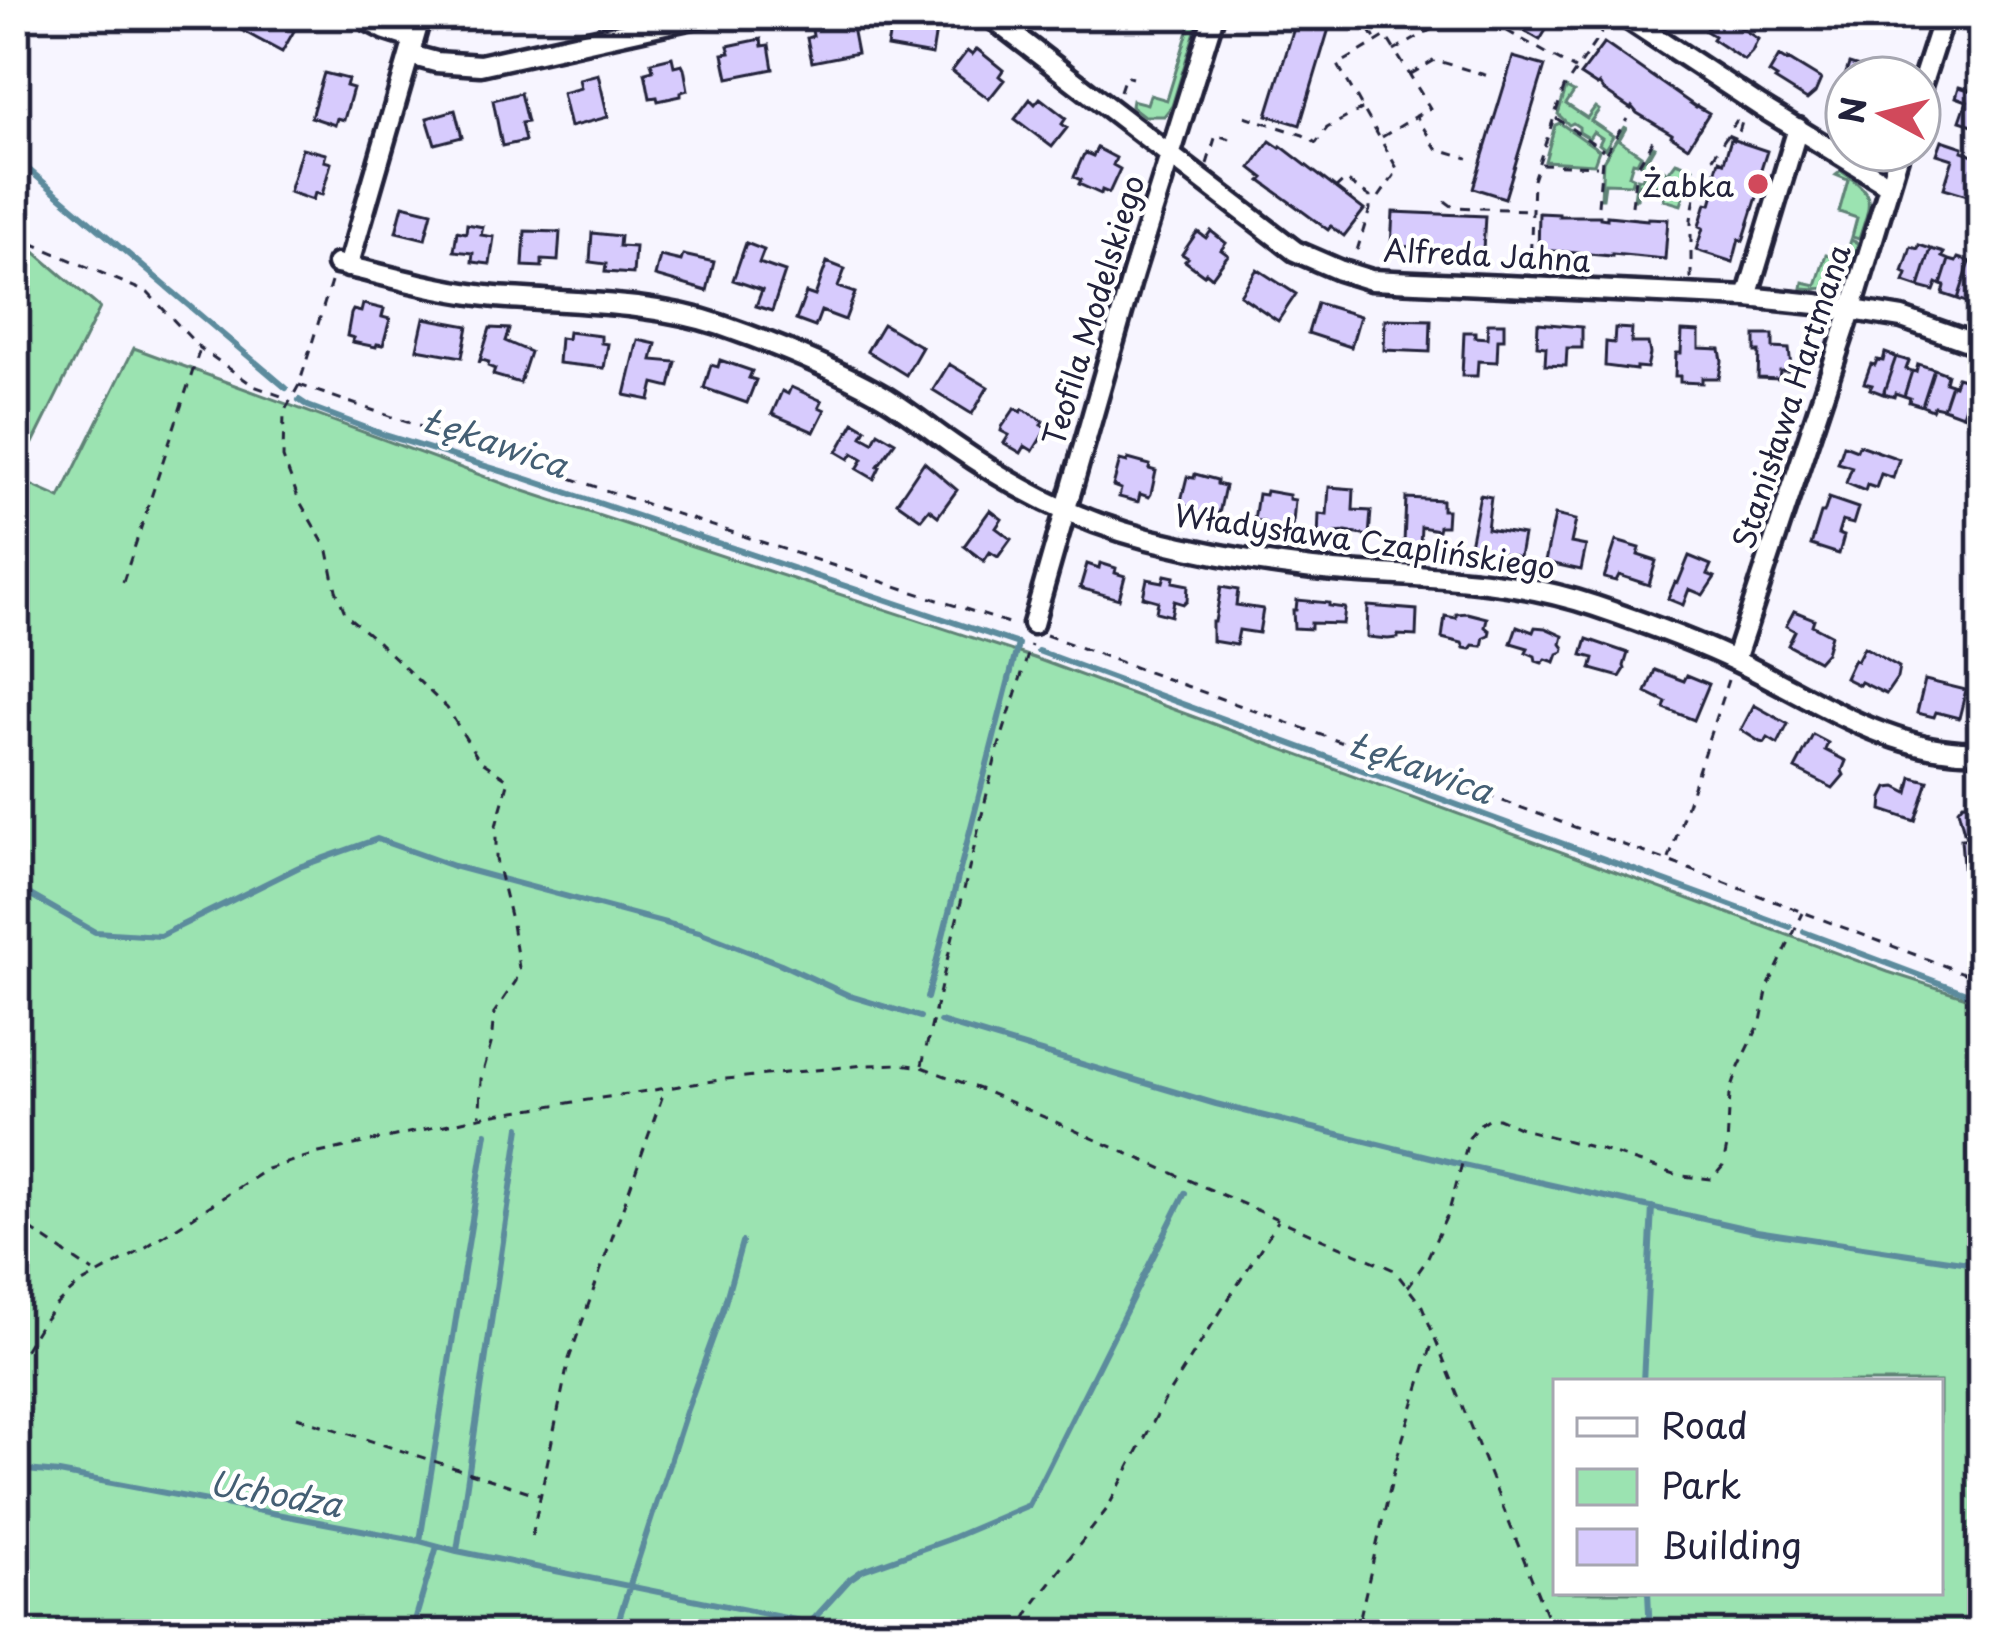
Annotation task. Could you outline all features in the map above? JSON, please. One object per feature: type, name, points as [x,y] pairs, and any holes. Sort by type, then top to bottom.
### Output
[{"type":"street","points":[[357,15],[436,62],[480,64],[706,15]]},
{"type":"street","points":[[342,266],[421,15]]},
{"type":"street","name":"Alfreda Jahna","points":[[988,15],[1295,251],[1339,270],[1371,280],[1747,297],[1852,308],[1902,318],[1982,346]]},
{"type":"street","name":"Teofila Modelskiego","points":[[1024,624],[1064,511],[1214,15]]},
{"type":"street","points":[[1931,54],[1944,15]]},
{"type":"street","points":[[1616,18],[1888,185]]},
{"type":"street","points":[[1747,297],[1798,128]]},
{"type":"street","name":"Stanisława Hartmana","points":[[1735,660],[1892,174]]},
{"type":"street","name":"Władysława Czaplińskiego","points":[[342,266],[444,290],[632,307],[717,324],[880,394],[1025,493],[1064,511],[1147,539],[1289,566],[1438,575],[1592,604],[1735,660],[1898,739],[1982,751]]},
{"type":"path","points":[[1360,15],[1377,42]]},
{"type":"path","points":[[1394,51],[1432,29],[1434,15]]},
{"type":"path","points":[[1530,278],[1534,180],[1559,99],[1616,18]]},
{"type":"path","points":[[1507,32],[1576,70]]},
{"type":"path","points":[[1379,197],[1398,170],[1338,65],[1385,36],[1430,108],[1381,137]]},
{"type":"path","points":[[1410,75],[1436,60],[1492,77]]},
{"type":"path","points":[[1117,99],[1124,76],[1132,78]]},
{"type":"path","points":[[1245,116],[1303,135],[1316,147],[1327,128],[1364,108]]},
{"type":"path","points":[[1696,286],[1690,267],[1698,181],[1737,119],[1748,111]]},
{"type":"path","points":[[1416,116],[1436,148],[1468,158]]},
{"type":"path","points":[[1555,117],[1605,152]]},
{"type":"path","points":[[1598,206],[1600,166],[1627,118]]},
{"type":"path","points":[[1726,135],[1737,139],[1742,122],[1737,119]]},
{"type":"path","points":[[1210,173],[1205,166],[1216,135],[1237,141]]},
{"type":"path","points":[[1639,164],[1654,138]]},
{"type":"path","points":[[1539,164],[1600,166]]},
{"type":"path","points":[[1632,206],[1634,177]]},
{"type":"path","points":[[1335,189],[1340,182],[1350,182],[1371,202],[1350,264]]},
{"type":"path","points":[[1445,201],[1453,206],[1540,204]]},
{"type":"path","points":[[15,236],[148,293],[200,348],[254,386],[290,399]]},
{"type":"path","points":[[342,266],[299,385],[284,412],[283,458],[299,500],[328,551],[346,615],[447,708],[479,760],[509,780],[496,826],[496,859],[519,968],[516,981],[494,1013],[481,1079],[480,1117]]},
{"type":"path","points":[[122,582],[200,348]]},
{"type":"path","points":[[299,385],[646,504],[1024,624]]},
{"type":"path","points":[[922,1067],[997,752],[1035,632],[1669,861],[1982,980]]},
{"type":"path","points":[[1669,861],[1735,660]]},
{"type":"path","points":[[1408,1287],[1449,1211],[1469,1138],[1489,1118],[1681,1176],[1712,1178],[1723,1166],[1730,1094],[1738,1067],[1803,911]]},
{"type":"path","points":[[15,1366],[57,1304],[96,1274],[267,1169],[480,1117],[665,1088],[865,1065],[922,1067],[1394,1270],[1422,1306],[1554,1634]]},
{"type":"path","points":[[532,1536],[569,1359],[665,1088]]},
{"type":"path","points":[[15,1219],[96,1274]]},
{"type":"path","points":[[1017,1634],[1034,1604],[1107,1509],[1167,1396],[1279,1220]]},
{"type":"path","points":[[1356,1634],[1398,1454],[1433,1339]]},
{"type":"path","points":[[297,1417],[540,1496]]},
{"type":"green space","points":[[1193,15],[1200,15],[1172,106],[1164,116],[1144,116],[1131,106],[1132,100],[1147,104],[1150,95],[1167,100]]},
{"type":"green space","points":[[1566,88],[1574,92],[1566,104],[1587,118],[1595,107],[1599,110],[1591,121],[1613,136],[1605,149],[1599,144],[1602,138],[1593,132],[1589,138],[1558,114]]},
{"type":"green space","points":[[1560,123],[1599,150],[1594,164],[1545,161],[1555,125]]},
{"type":"green space","points":[[1624,127],[1619,140],[1641,155],[1633,162],[1631,184],[1605,183],[1601,198],[1603,161]]},
{"type":"green space","points":[[1652,146],[1647,159],[1668,173],[1676,162],[1693,168],[1681,205],[1664,200],[1664,185],[1638,184],[1634,199],[1637,178],[1642,179],[1646,167],[1641,164]]},
{"type":"green space","points":[[1845,174],[1866,193],[1867,215],[1859,239],[1852,237],[1857,218],[1839,212],[1848,180],[1836,175]]},
{"type":"green space","points":[[15,235],[100,308],[33,443],[15,436]]},
{"type":"green space","points":[[1851,240],[1858,243],[1841,280],[1826,288],[1802,288],[1803,282],[1816,285],[1826,255],[1845,259]]},
{"type":"green space","points":[[134,348],[521,490],[1034,658],[1888,972],[1982,1002],[1982,1634],[15,1634],[15,478],[60,498]]},
{"type":"building","points":[[249,15],[281,15],[291,21],[288,28],[294,31],[282,52],[241,30]]},
{"type":"building","points":[[893,15],[937,24],[932,55],[887,47]]},
{"type":"building","points":[[1298,15],[1333,15],[1300,125],[1267,115]]},
{"type":"building","points":[[1496,15],[1555,15],[1540,40]]},
{"type":"building","points":[[1717,15],[1758,39],[1744,60],[1706,31]]},
{"type":"building","points":[[851,22],[857,53],[812,62],[807,38],[813,36],[812,29]]},
{"type":"building","points":[[761,39],[762,46],[769,45],[773,69],[728,78],[723,54],[730,53],[728,46]]},
{"type":"building","points":[[1604,43],[1709,113],[1688,147],[1580,75]]},
{"type":"building","points":[[977,49],[1003,70],[999,76],[1004,80],[989,99],[952,71],[967,51],[972,55]]},
{"type":"building","points":[[1779,56],[1821,79],[1807,100],[1769,73]]},
{"type":"building","points":[[672,57],[674,66],[684,68],[688,90],[658,101],[650,98],[645,72],[653,70],[651,62]]},
{"type":"building","points":[[1513,57],[1545,66],[1505,198],[1473,188]]},
{"type":"building","points":[[324,73],[348,79],[346,86],[353,88],[344,120],[337,118],[335,125],[311,117]]},
{"type":"building","points":[[598,74],[608,117],[570,127],[562,93],[581,88],[579,79]]},
{"type":"building","points":[[1959,87],[1982,94],[1982,128],[1960,121],[1967,101],[1956,97]]},
{"type":"building","points":[[520,93],[527,122],[521,123],[525,141],[502,146],[493,100]]},
{"type":"building","points":[[1040,98],[1066,118],[1062,124],[1067,128],[1052,147],[1015,119],[1030,99],[1035,104]]},
{"type":"building","points":[[455,110],[462,137],[435,144],[427,118]]},
{"type":"building","points":[[1731,139],[1767,151],[1760,173],[1764,175],[1733,262],[1696,250],[1719,160],[1724,162]]},
{"type":"building","points":[[1943,140],[1979,157],[1972,178],[1982,181],[1977,198],[1944,188],[1953,159],[1943,156]]},
{"type":"building","points":[[1270,141],[1364,210],[1344,236],[1331,226],[1328,230],[1261,181],[1264,178],[1251,168]]},
{"type":"building","points":[[302,148],[326,154],[324,161],[331,163],[322,195],[315,193],[313,200],[289,192]]},
{"type":"building","points":[[1097,148],[1116,158],[1113,165],[1120,169],[1109,193],[1079,184],[1081,180],[1074,177],[1083,156],[1093,156]]},
{"type":"building","points":[[403,205],[432,212],[425,239],[396,232]]},
{"type":"building","points":[[1393,212],[1485,216],[1483,250],[1391,246]]},
{"type":"building","points":[[1539,213],[1668,219],[1665,259],[1538,253]]},
{"type":"building","points":[[467,224],[483,227],[481,235],[494,237],[490,264],[472,262],[473,253],[454,251],[457,231],[466,233]]},
{"type":"building","points":[[525,231],[560,232],[558,261],[542,260],[542,267],[523,266]]},
{"type":"building","points":[[1211,231],[1226,243],[1221,250],[1228,255],[1212,277],[1185,261],[1188,258],[1182,254],[1198,232],[1206,238]]},
{"type":"building","points":[[592,233],[620,236],[619,246],[635,247],[633,274],[605,272],[606,264],[590,262]]},
{"type":"building","points":[[746,243],[764,250],[759,263],[785,272],[772,311],[756,306],[762,290],[733,280]]},
{"type":"building","points":[[1919,245],[1931,249],[1919,287],[1904,282],[1907,274],[1903,272],[1911,247],[1918,249]]},
{"type":"building","points":[[1931,249],[1949,260],[1941,285],[1937,283],[1934,291],[1919,287]]},
{"type":"building","points":[[683,255],[714,262],[707,291],[655,276],[660,256],[681,261]]},
{"type":"building","points":[[1949,260],[1970,262],[1958,299],[1943,294],[1945,286],[1941,285]]},
{"type":"building","points":[[827,262],[845,269],[838,287],[855,293],[845,320],[821,311],[815,327],[796,320],[806,293],[815,296]]},
{"type":"building","points":[[1970,262],[1982,266],[1980,298],[1975,296],[1972,304],[1958,299]]},
{"type":"building","points":[[1257,269],[1296,294],[1278,321],[1240,295]]},
{"type":"building","points":[[1317,303],[1360,316],[1351,347],[1308,333]]},
{"type":"building","points":[[363,304],[384,309],[382,317],[390,319],[383,345],[352,342],[354,338],[347,336],[353,310],[361,312]]},
{"type":"building","points":[[424,318],[468,326],[462,357],[417,349]]},
{"type":"building","points":[[1385,319],[1431,320],[1430,352],[1384,350]]},
{"type":"building","points":[[1488,323],[1504,323],[1497,362],[1478,361],[1477,376],[1462,376],[1464,332],[1487,338]]},
{"type":"building","points":[[1538,323],[1582,327],[1582,348],[1567,348],[1566,366],[1545,365],[1546,347],[1537,346]]},
{"type":"building","points":[[883,324],[922,347],[906,375],[867,351]]},
{"type":"building","points":[[490,328],[509,329],[505,341],[530,352],[520,383],[493,375],[495,369],[489,362],[479,363]]},
{"type":"building","points":[[1615,328],[1632,329],[1631,343],[1648,343],[1647,368],[1605,366],[1606,342],[1614,343]]},
{"type":"building","points":[[1682,331],[1699,332],[1699,348],[1720,349],[1719,378],[1680,382],[1680,376],[1675,376]]},
{"type":"building","points":[[568,332],[601,336],[601,343],[608,344],[604,368],[558,363],[560,338],[567,339]]},
{"type":"building","points":[[1755,335],[1773,335],[1773,348],[1789,349],[1791,367],[1780,371],[1779,379],[1758,378]]},
{"type":"building","points":[[638,340],[656,344],[652,360],[676,362],[670,387],[654,383],[650,400],[625,395]]},
{"type":"building","points":[[1885,353],[1896,357],[1883,394],[1864,383],[1871,364],[1883,361]]},
{"type":"building","points":[[1896,357],[1909,361],[1906,369],[1912,371],[1904,396],[1895,393],[1894,397],[1883,394]]},
{"type":"building","points":[[720,360],[752,371],[749,378],[756,380],[747,403],[704,388],[711,365],[718,367]]},
{"type":"building","points":[[949,364],[988,387],[972,414],[933,390]]},
{"type":"building","points":[[1918,364],[1934,369],[1922,406],[1904,396]]},
{"type":"building","points":[[1934,369],[1947,374],[1945,382],[1951,384],[1943,408],[1932,410],[1922,406]]},
{"type":"building","points":[[1957,377],[1973,382],[1962,415],[1943,408]]},
{"type":"building","points":[[1973,382],[1982,385],[1981,421],[1962,415]]},
{"type":"building","points":[[791,387],[822,401],[819,407],[825,410],[814,432],[772,414],[782,391],[788,394]]},
{"type":"building","points":[[1015,408],[1043,421],[1041,425],[1047,428],[1033,451],[1025,446],[1021,453],[1004,443],[1009,435],[1002,427]]},
{"type":"building","points":[[854,422],[866,429],[862,436],[873,442],[878,432],[895,442],[874,479],[857,469],[863,459],[853,453],[849,459],[837,452]]},
{"type":"building","points":[[1844,445],[1857,450],[1859,445],[1899,459],[1893,478],[1881,474],[1876,488],[1867,485],[1865,491],[1846,483],[1852,467],[1838,463]]},
{"type":"building","points":[[1120,460],[1156,471],[1151,494],[1140,494],[1138,502],[1119,497],[1121,489],[1113,486]]},
{"type":"building","points":[[924,462],[957,490],[938,516],[929,509],[921,519],[897,502]]},
{"type":"building","points":[[1195,474],[1225,486],[1219,514],[1208,511],[1206,519],[1187,515],[1189,507],[1180,505],[1187,477]]},
{"type":"building","points":[[1329,487],[1354,489],[1353,510],[1371,511],[1369,536],[1346,532],[1336,533],[1335,539],[1318,538],[1319,514],[1327,515]]},
{"type":"building","points":[[1266,491],[1295,500],[1293,523],[1282,525],[1281,533],[1261,530],[1263,522],[1254,520],[1258,494]]},
{"type":"building","points":[[1480,495],[1491,497],[1487,529],[1523,535],[1519,557],[1469,550]]},
{"type":"building","points":[[1406,498],[1442,500],[1446,526],[1438,530],[1421,527],[1420,544],[1404,543]]},
{"type":"building","points":[[1829,498],[1858,508],[1853,524],[1842,521],[1839,554],[1811,545]]},
{"type":"building","points":[[990,510],[1002,519],[996,528],[1011,539],[998,557],[990,552],[984,561],[964,546]]},
{"type":"building","points":[[1555,515],[1576,520],[1571,543],[1586,546],[1581,570],[1545,562]]},
{"type":"building","points":[[1616,541],[1640,548],[1638,555],[1656,561],[1649,585],[1619,575],[1616,581],[1604,578]]},
{"type":"building","points":[[1689,556],[1711,565],[1707,574],[1715,577],[1703,595],[1689,589],[1683,605],[1668,599]]},
{"type":"building","points":[[1100,563],[1125,576],[1119,599],[1080,588],[1087,564],[1099,568]]},
{"type":"building","points":[[1165,575],[1188,585],[1187,601],[1174,601],[1171,616],[1156,612],[1158,601],[1143,597],[1147,579],[1163,582]]},
{"type":"building","points":[[1221,587],[1238,590],[1236,605],[1263,609],[1259,633],[1239,630],[1236,645],[1212,641]]},
{"type":"building","points":[[1297,600],[1345,608],[1343,624],[1311,623],[1311,629],[1294,628]]},
{"type":"building","points":[[1368,606],[1417,610],[1416,636],[1367,637]]},
{"type":"building","points":[[1794,611],[1814,619],[1812,625],[1831,635],[1818,661],[1788,645],[1795,631],[1786,626]]},
{"type":"building","points":[[1467,613],[1487,618],[1485,627],[1490,631],[1482,646],[1464,648],[1462,643],[1442,638],[1445,616]]},
{"type":"building","points":[[1517,626],[1533,632],[1535,627],[1545,628],[1563,636],[1563,652],[1555,662],[1536,661],[1526,652],[1528,648],[1511,643]]},
{"type":"building","points":[[1587,639],[1628,653],[1620,677],[1591,669],[1594,658],[1582,655]]},
{"type":"building","points":[[1864,647],[1899,667],[1886,694],[1845,678]]},
{"type":"building","points":[[1655,670],[1709,684],[1694,720],[1664,708],[1666,702],[1646,692]]},
{"type":"building","points":[[1925,680],[1966,690],[1959,718],[1917,713]]},
{"type":"building","points":[[1754,705],[1788,724],[1778,744],[1768,738],[1760,742],[1741,730]]},
{"type":"building","points":[[1813,735],[1828,743],[1825,750],[1846,761],[1844,775],[1833,788],[1795,769]]},
{"type":"building","points":[[1912,777],[1928,781],[1915,821],[1882,810],[1888,788],[1908,793]]},
{"type":"building","points":[[1963,803],[1982,804],[1982,830],[1964,832],[1958,809]]},
{"type":"building","points":[[1982,830],[1982,876],[1964,878],[1961,839],[1973,838],[1972,831]]},
{"type":"waterway","name":"Łękawica","points":[[15,158],[286,388]]},
{"type":"waterway","name":"Łękawica","points":[[299,400],[385,435],[1018,644],[927,998]]},
{"type":"waterway","name":"Łękawica","points":[[1038,651],[1790,927]]},
{"type":"waterway","points":[[15,886],[95,932],[160,936],[299,867],[377,839],[453,866],[699,932],[850,996],[920,1017]]},
{"type":"waterway","name":"Łękawica","points":[[1804,932],[1982,999]]},
{"type":"waterway","points":[[940,1022],[1216,1104],[1459,1164]]},
{"type":"waterway","points":[[457,1551],[520,1127]]},
{"type":"waterway","points":[[420,1541],[486,1133]]},
{"type":"waterway","points":[[1463,1165],[1757,1231],[1982,1265]]},
{"type":"waterway","points":[[15,1469],[59,1473],[420,1541],[810,1623],[863,1570],[1029,1505],[1185,1193]]},
{"type":"waterway","points":[[1643,1379],[1652,1207]]},
{"type":"waterway","points":[[614,1634],[742,1242]]},
{"type":"waterway","name":"Uchodza","points":[[411,1634],[437,1546]]},
{"type":"waterway","points":[[1648,1595],[1650,1634]]},
{"type":"place","name":"Żabka","points":[[1758,184]]}]
